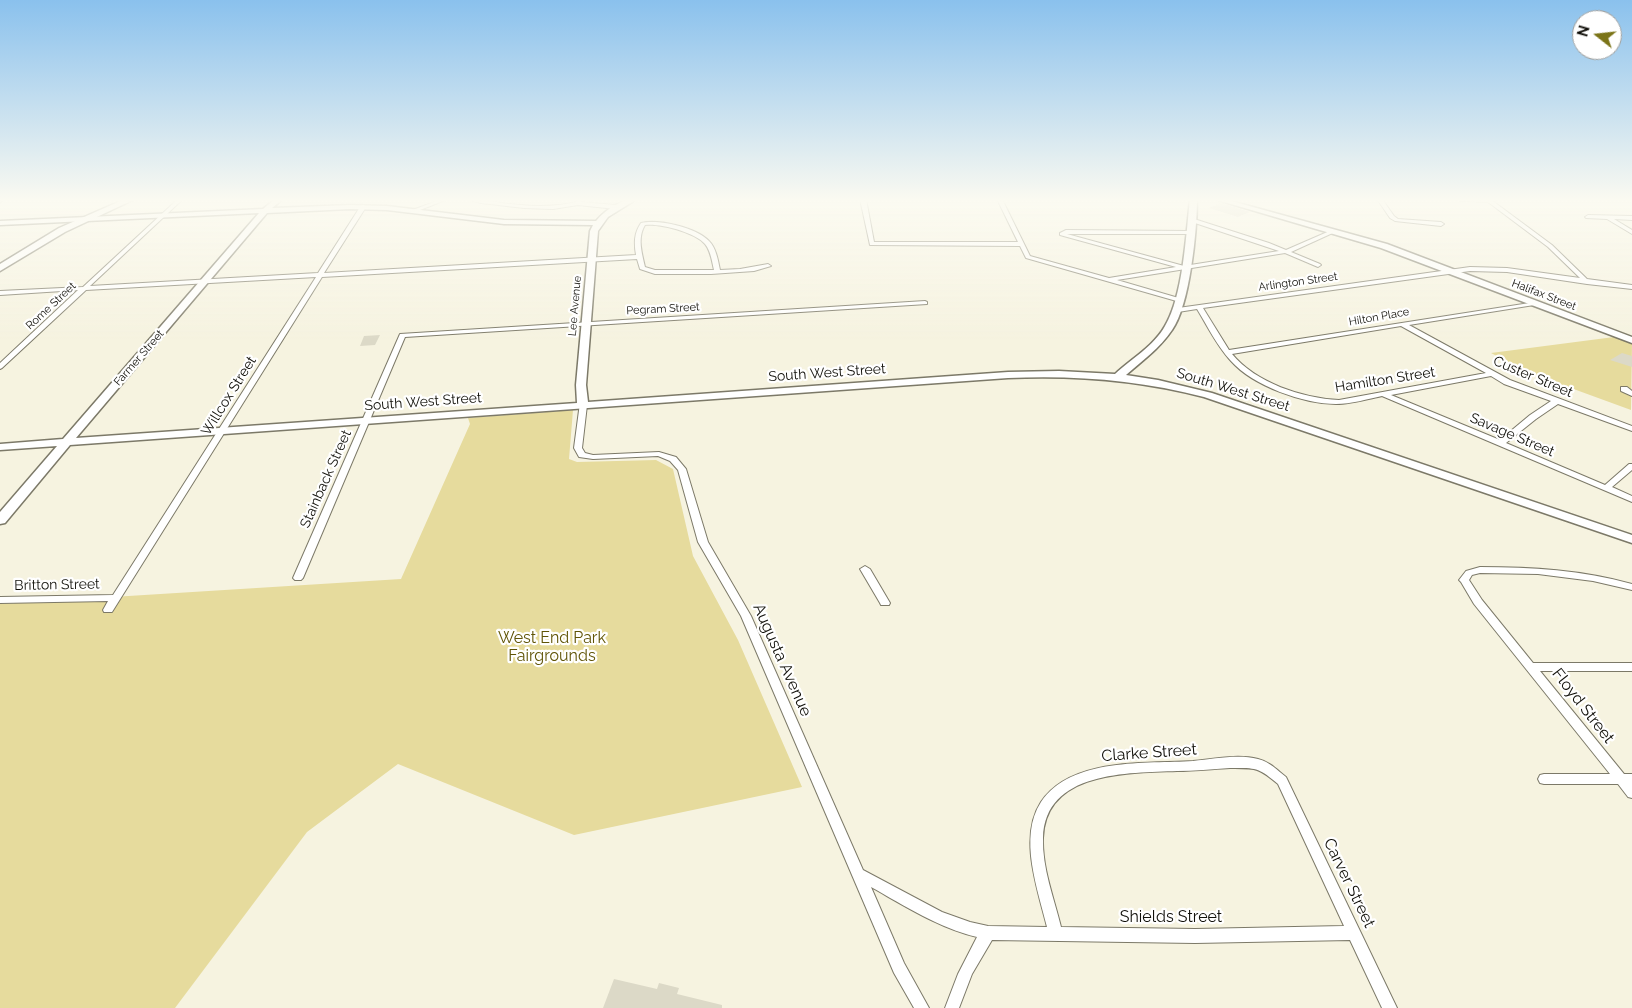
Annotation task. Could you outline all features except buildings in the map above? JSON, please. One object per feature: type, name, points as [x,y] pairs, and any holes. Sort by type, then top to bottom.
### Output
[{"type":"main road","points":[[0,268],[33,246]]},
{"type":"street","name":"Rome Street","points":[[0,367],[130,246]]},
{"type":"street","name":"Farmer Street","points":[[0,520],[235,246]]},
{"type":"street","name":"Willcox Street","points":[[108,610],[339,246]]},
{"type":"street","name":"Lee Avenue","points":[[583,406],[581,384],[593,246]]},
{"type":"street","points":[[638,246],[642,268],[650,272],[768,266]]},
{"type":"street","points":[[709,246],[717,270]]},
{"type":"street","name":"Arlington Street","points":[[1023,246],[1028,257],[1109,280],[1179,305],[1199,307],[1450,271]]},
{"type":"street","points":[[1105,246],[1184,268]]},
{"type":"street","points":[[1119,376],[1167,330],[1179,305],[1187,246]]},
{"type":"street","points":[[1271,246],[1318,265]]},
{"type":"street","points":[[1109,280],[1289,252],[1302,246]]},
{"type":"street","name":"Halifax Street","points":[[1384,246],[1632,340]]},
{"type":"street","points":[[1550,246],[1588,282]]},
{"type":"street","points":[[0,292],[639,257]]},
{"type":"street","points":[[1450,271],[1482,268],[1507,270],[1632,287]]},
{"type":"street","name":"Pegram Street","points":[[402,335],[925,302]]},
{"type":"street","name":"Hilton Place","points":[[1229,352],[1534,303]]},
{"type":"street","name":"Hamilton Street","points":[[1199,307],[1239,365],[1253,375],[1305,396],[1339,402],[1492,374]]},
{"type":"street","name":"Custer Street","points":[[1402,324],[1492,374],[1632,429]]},
{"type":"street","name":"Stainback Street","points":[[298,578],[367,421],[402,335]]},
{"type":"street","name":"South West Street","points":[[0,447],[1045,373],[1119,376],[1160,383],[1208,395],[1632,539]]},
{"type":"street","points":[[1624,389],[1632,394]]},
{"type":"street","name":"Savage Street","points":[[1382,394],[1632,499]]},
{"type":"street","points":[[1500,444],[1533,417],[1557,401]]},
{"type":"street","name":"Augusta Avenue","points":[[583,406],[578,448],[582,456],[659,454],[673,459],[682,469],[703,542],[746,616],[899,968],[922,1008]]},
{"type":"street","points":[[1606,488],[1632,466]]},
{"type":"street","points":[[865,569],[885,603]]},
{"type":"street","name":"Floyd Street","points":[[1632,587],[1592,576],[1551,570],[1480,570],[1469,573],[1464,580],[1466,586],[1531,667],[1626,779],[1632,793]]},
{"type":"street","name":"Britton Street","points":[[0,600],[115,598]]},
{"type":"street","points":[[1531,667],[1632,667]]},
{"type":"street","name":"Clarke Street","points":[[1056,934],[1036,840],[1042,813],[1061,789],[1075,780],[1104,770],[1247,763],[1267,768],[1275,774]]},
{"type":"street","name":"Carver Street","points":[[1275,774],[1282,781],[1390,1008]]},
{"type":"street","points":[[1544,779],[1626,779]]},
{"type":"street","name":"Shields Street","points":[[858,874],[934,916],[969,930],[988,933],[1195,936],[1354,933]]},
{"type":"street","points":[[952,1008],[960,983],[988,933]]},
{"type":"green space","points":[[1614,337],[1632,343],[1631,410],[1527,372],[1491,353]]},
{"type":"green space","name":"West End Park Fairgrounds","points":[[573,410],[569,459],[577,462],[656,460],[673,469],[693,556],[738,640],[802,787],[574,835],[398,764],[307,832],[175,1008],[0,1008],[0,604],[401,579],[470,424],[468,418]]}]
